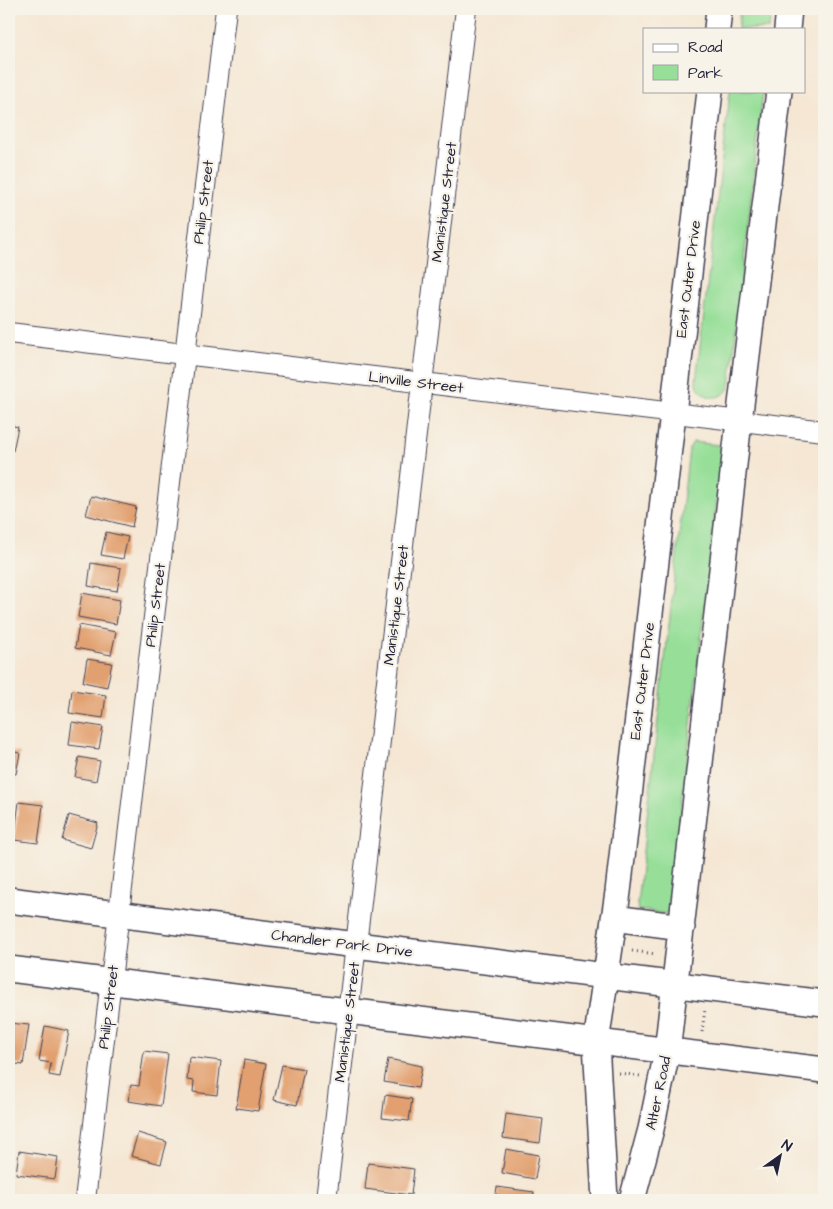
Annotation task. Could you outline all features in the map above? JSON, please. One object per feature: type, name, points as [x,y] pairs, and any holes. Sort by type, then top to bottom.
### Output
[{"type":"street","name":"Philip Street","points":[[85,1200],[226,9]]},
{"type":"street","name":"Manistique Street","points":[[326,1200],[466,9]]},
{"type":"street","points":[[717,28],[719,9]]},
{"type":"street","points":[[787,28],[789,9]]},
{"type":"street","name":"East Outer Drive","points":[[596,1043],[614,918],[710,92]]},
{"type":"street","points":[[779,92],[739,421],[675,984],[824,1002]]},
{"type":"street","name":"Linville Street","points":[[9,332],[824,431]]},
{"type":"street","name":"Chandler Park Drive","points":[[9,900],[675,984]]},
{"type":"street","points":[[614,918],[682,927]]},
{"type":"street","points":[[9,969],[824,1070]]},
{"type":"street","name":"Alter Road","points":[[632,1200],[667,1052],[675,984]]},
{"type":"street","points":[[596,1043],[605,1200]]},
{"type":"path","points":[[632,951],[662,954]]},
{"type":"path","points":[[701,1039],[705,1008]]},
{"type":"path","points":[[619,1073],[648,1077]]},
{"type":"green space","points":[[740,9],[772,9],[769,28],[738,28]]},
{"type":"green space","points":[[730,92],[763,92],[730,386],[722,395],[712,397],[702,392],[696,381]]},
{"type":"green space","points":[[693,442],[719,445],[722,455],[668,914],[638,910],[637,904],[689,449]]},
{"type":"building","points":[[9,425],[18,427],[13,451],[9,450]]},
{"type":"building","points":[[91,496],[136,507],[132,527],[86,515]]},
{"type":"building","points":[[106,532],[128,537],[123,559],[101,555]]},
{"type":"building","points":[[91,563],[121,568],[117,591],[88,586]]},
{"type":"building","points":[[82,593],[120,600],[116,624],[78,617]]},
{"type":"building","points":[[79,625],[116,632],[111,655],[75,648]]},
{"type":"building","points":[[87,659],[112,663],[107,687],[83,682]]},
{"type":"building","points":[[72,690],[106,695],[103,718],[69,713]]},
{"type":"building","points":[[72,722],[103,727],[99,749],[69,745]]},
{"type":"building","points":[[9,751],[20,753],[16,774],[9,773]]},
{"type":"building","points":[[79,757],[100,761],[96,781],[75,777]]},
{"type":"building","points":[[19,802],[43,805],[38,843],[14,840]]},
{"type":"building","points":[[69,815],[98,823],[91,848],[62,840]]},
{"type":"building","points":[[9,1023],[29,1025],[23,1065],[9,1063]]},
{"type":"building","points":[[45,1026],[69,1031],[60,1077],[49,1075],[51,1063],[39,1061]]},
{"type":"building","points":[[144,1051],[168,1054],[161,1106],[128,1101],[131,1085],[139,1086]]},
{"type":"building","points":[[189,1057],[221,1061],[217,1095],[193,1092],[194,1081],[187,1080]]},
{"type":"building","points":[[388,1059],[422,1066],[418,1088],[384,1082]]},
{"type":"building","points":[[244,1060],[266,1064],[258,1111],[236,1108]]},
{"type":"building","points":[[282,1065],[304,1069],[297,1105],[274,1100]]},
{"type":"building","points":[[385,1095],[412,1099],[409,1121],[382,1118]]},
{"type":"building","points":[[506,1114],[543,1119],[540,1143],[503,1138]]},
{"type":"building","points":[[138,1133],[167,1142],[161,1164],[131,1156]]},
{"type":"building","points":[[506,1149],[539,1155],[535,1179],[502,1173]]},
{"type":"building","points":[[19,1151],[58,1157],[55,1179],[16,1174]]},
{"type":"building","points":[[368,1163],[414,1169],[411,1195],[365,1189]]},
{"type":"building","points":[[497,1187],[534,1192],[533,1200],[495,1200]]}]
